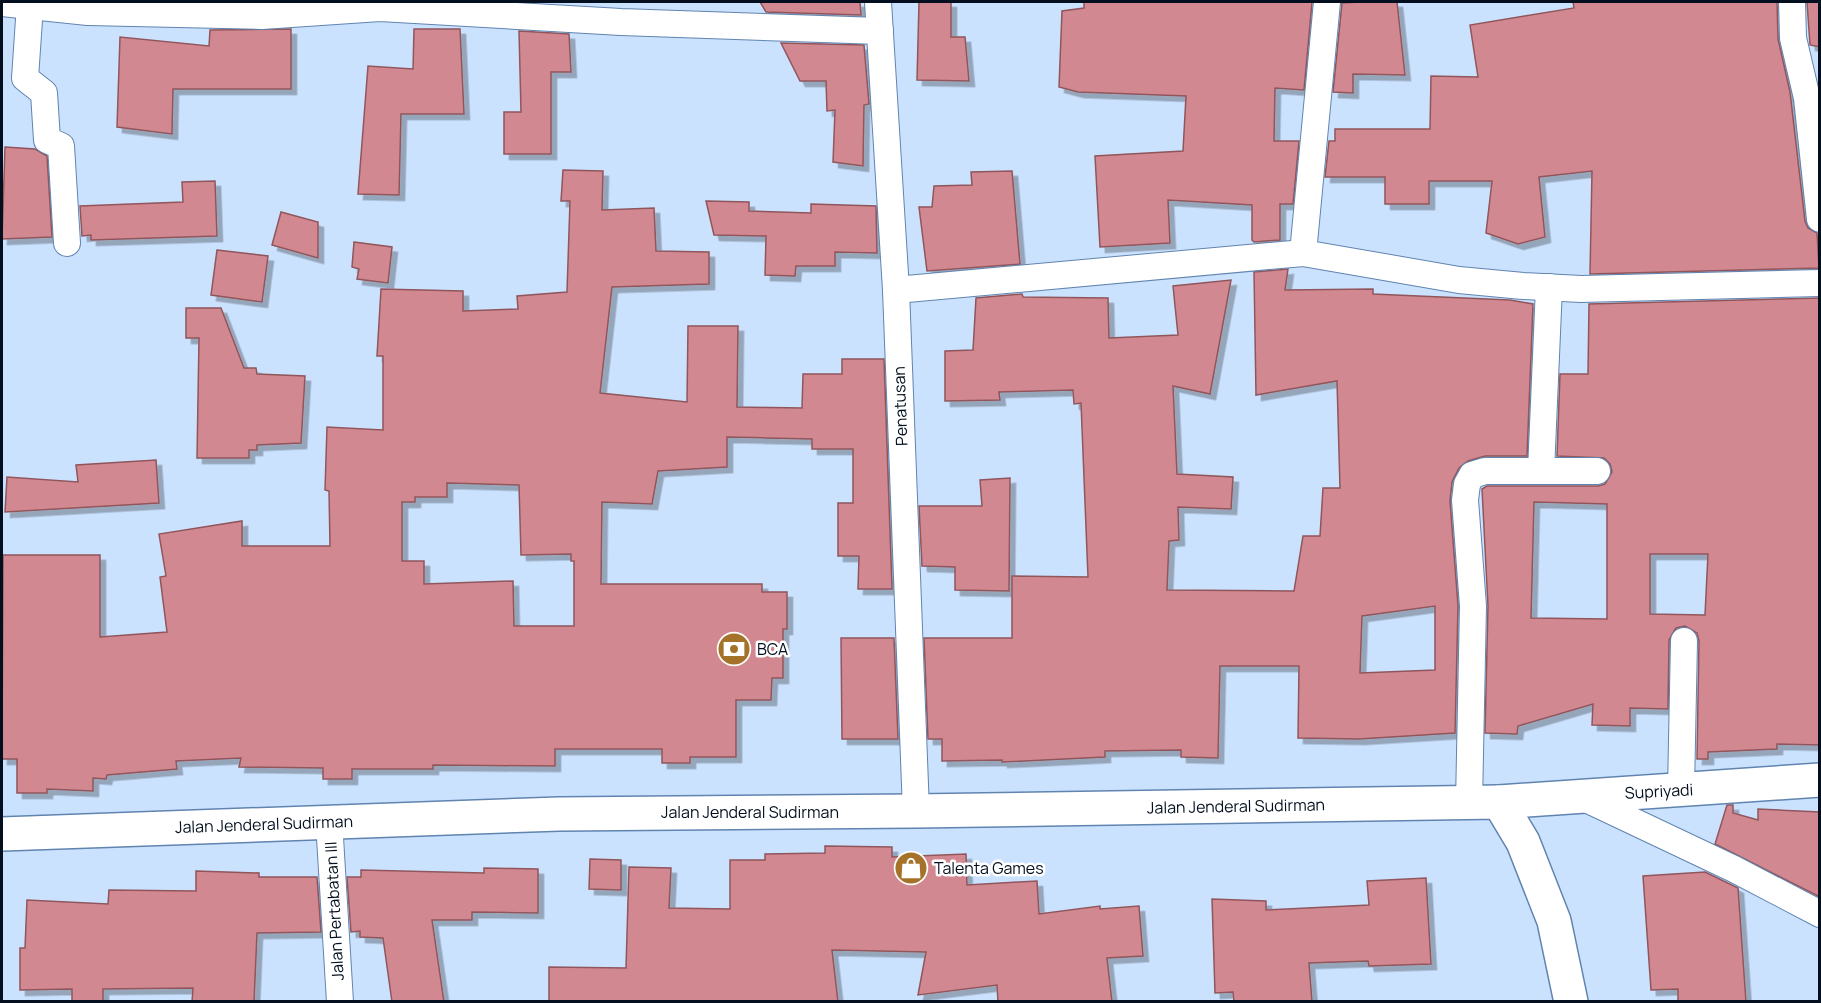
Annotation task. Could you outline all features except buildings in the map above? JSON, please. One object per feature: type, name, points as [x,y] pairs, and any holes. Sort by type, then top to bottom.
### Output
[{"type":"main road","name":"Supriyadi","points":[[1484,802],[1820,780]]},
{"type":"main road","name":"Jalan Jenderal Sudirman","points":[[2,834],[559,814],[1484,802]]},
{"type":"main road","points":[[1484,802],[1523,842],[1554,921],[1571,1002]]},
{"type":"street","name":"Penatusan","points":[[878,2],[896,290],[916,811]]},
{"type":"street","points":[[1303,253],[1327,2]]},
{"type":"street","points":[[1792,2],[1792,38],[1807,98],[1820,219]]},
{"type":"street","points":[[2,3],[88,12],[262,16],[380,8],[621,22],[880,31]]},
{"type":"street","points":[[30,5],[25,78],[44,93],[47,140],[58,144],[62,151],[67,243]]},
{"type":"street","points":[[896,290],[1303,253],[1460,280],[1581,289],[1820,283]]},
{"type":"street","points":[[1541,471],[1549,287]]},
{"type":"street","points":[[1484,802],[1465,490],[1473,475],[1485,471],[1597,471]]},
{"type":"street","points":[[1681,790],[1684,641]]},
{"type":"street","points":[[1579,795],[1705,855],[1820,914]]},
{"type":"street","name":"Jalan Pertabatan III","points":[[329,821],[340,1002]]},
{"type":"place","name":"BCA","points":[[734,649]]},
{"type":"place","name":"Talenta Games","points":[[911,868]]}]
